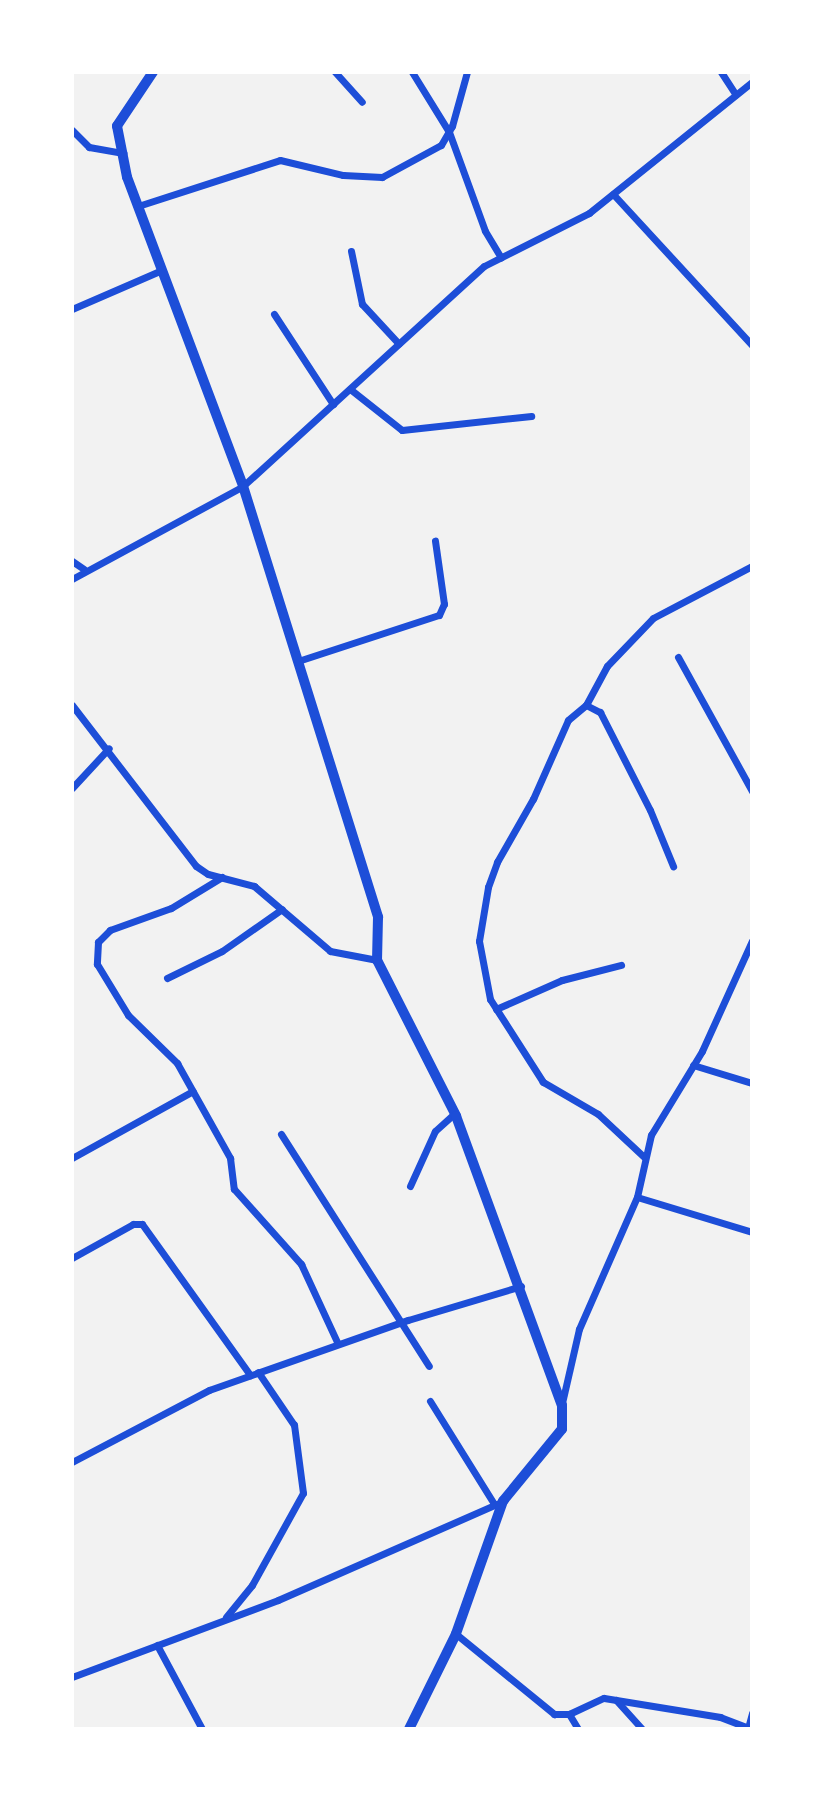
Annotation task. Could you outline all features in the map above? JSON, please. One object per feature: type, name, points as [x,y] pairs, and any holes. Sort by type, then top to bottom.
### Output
[{"type":"street","points":[[153,72],[117,126],[138,206],[243,486],[378,917],[377,960],[454,1113],[562,1405]]},
{"type":"street","points":[[335,72],[362,102]]},
{"type":"street","points":[[412,72],[449,132],[485,231],[500,258]]},
{"type":"street","points":[[138,206],[280,160],[343,175],[382,177],[436,150],[449,132],[467,72]]},
{"type":"street","points":[[721,72],[736,94]]},
{"type":"street","points":[[72,579],[84,569],[243,486],[484,266],[589,213],[752,82]]},
{"type":"street","points":[[72,130],[89,147],[123,153]]},
{"type":"street","points":[[613,194],[752,345]]},
{"type":"street","points":[[351,251],[362,304],[399,344]]},
{"type":"street","points":[[72,309],[162,270]]},
{"type":"street","points":[[274,314],[333,404]]},
{"type":"street","points":[[350,388],[402,430],[531,416]]},
{"type":"street","points":[[298,661],[439,615],[444,604],[435,541]]},
{"type":"street","points":[[72,562],[84,569]]},
{"type":"street","points":[[644,1157],[598,1114],[551,1090],[496,1009],[479,958],[488,887],[559,735],[568,720],[586,705],[607,666],[653,618],[752,566]]},
{"type":"street","points":[[678,657],[752,791]]},
{"type":"street","points":[[72,705],[109,748],[196,866],[254,886],[330,951],[377,960]]},
{"type":"street","points":[[586,705],[600,712],[650,810],[673,866]]},
{"type":"street","points":[[72,788],[109,748]]},
{"type":"street","points":[[222,877],[171,908],[110,930],[96,950],[97,964],[116,999],[136,1024],[169,1051],[230,1158],[234,1189],[301,1264],[338,1344]]},
{"type":"street","points":[[167,978],[222,951],[282,909]]},
{"type":"street","points":[[409,1729],[456,1634],[499,1503],[562,1429],[562,1405],[579,1329],[637,1197],[651,1135],[693,1065],[752,941]]},
{"type":"street","points":[[496,1009],[588,970],[621,965]]},
{"type":"street","points":[[693,1065],[752,1083]]},
{"type":"street","points":[[72,1158],[193,1091]]},
{"type":"street","points":[[410,1186],[435,1130],[454,1113]]},
{"type":"street","points":[[281,1134],[403,1321],[429,1366]]},
{"type":"street","points":[[637,1197],[752,1232]]},
{"type":"street","points":[[72,1258],[133,1224],[142,1224],[294,1425],[303,1493],[252,1585],[224,1620]]},
{"type":"street","points":[[72,1462],[209,1390],[403,1321],[520,1286]]},
{"type":"street","points":[[430,1401],[499,1503]]},
{"type":"street","points":[[72,1678],[224,1620],[499,1503]]},
{"type":"street","points":[[456,1634],[554,1714],[569,1714],[597,1699],[616,1699],[720,1717],[749,1729],[752,1713]]},
{"type":"street","points":[[157,1645],[202,1729]]},
{"type":"street","points":[[616,1699],[642,1729]]},
{"type":"street","points":[[569,1714],[578,1729]]}]
